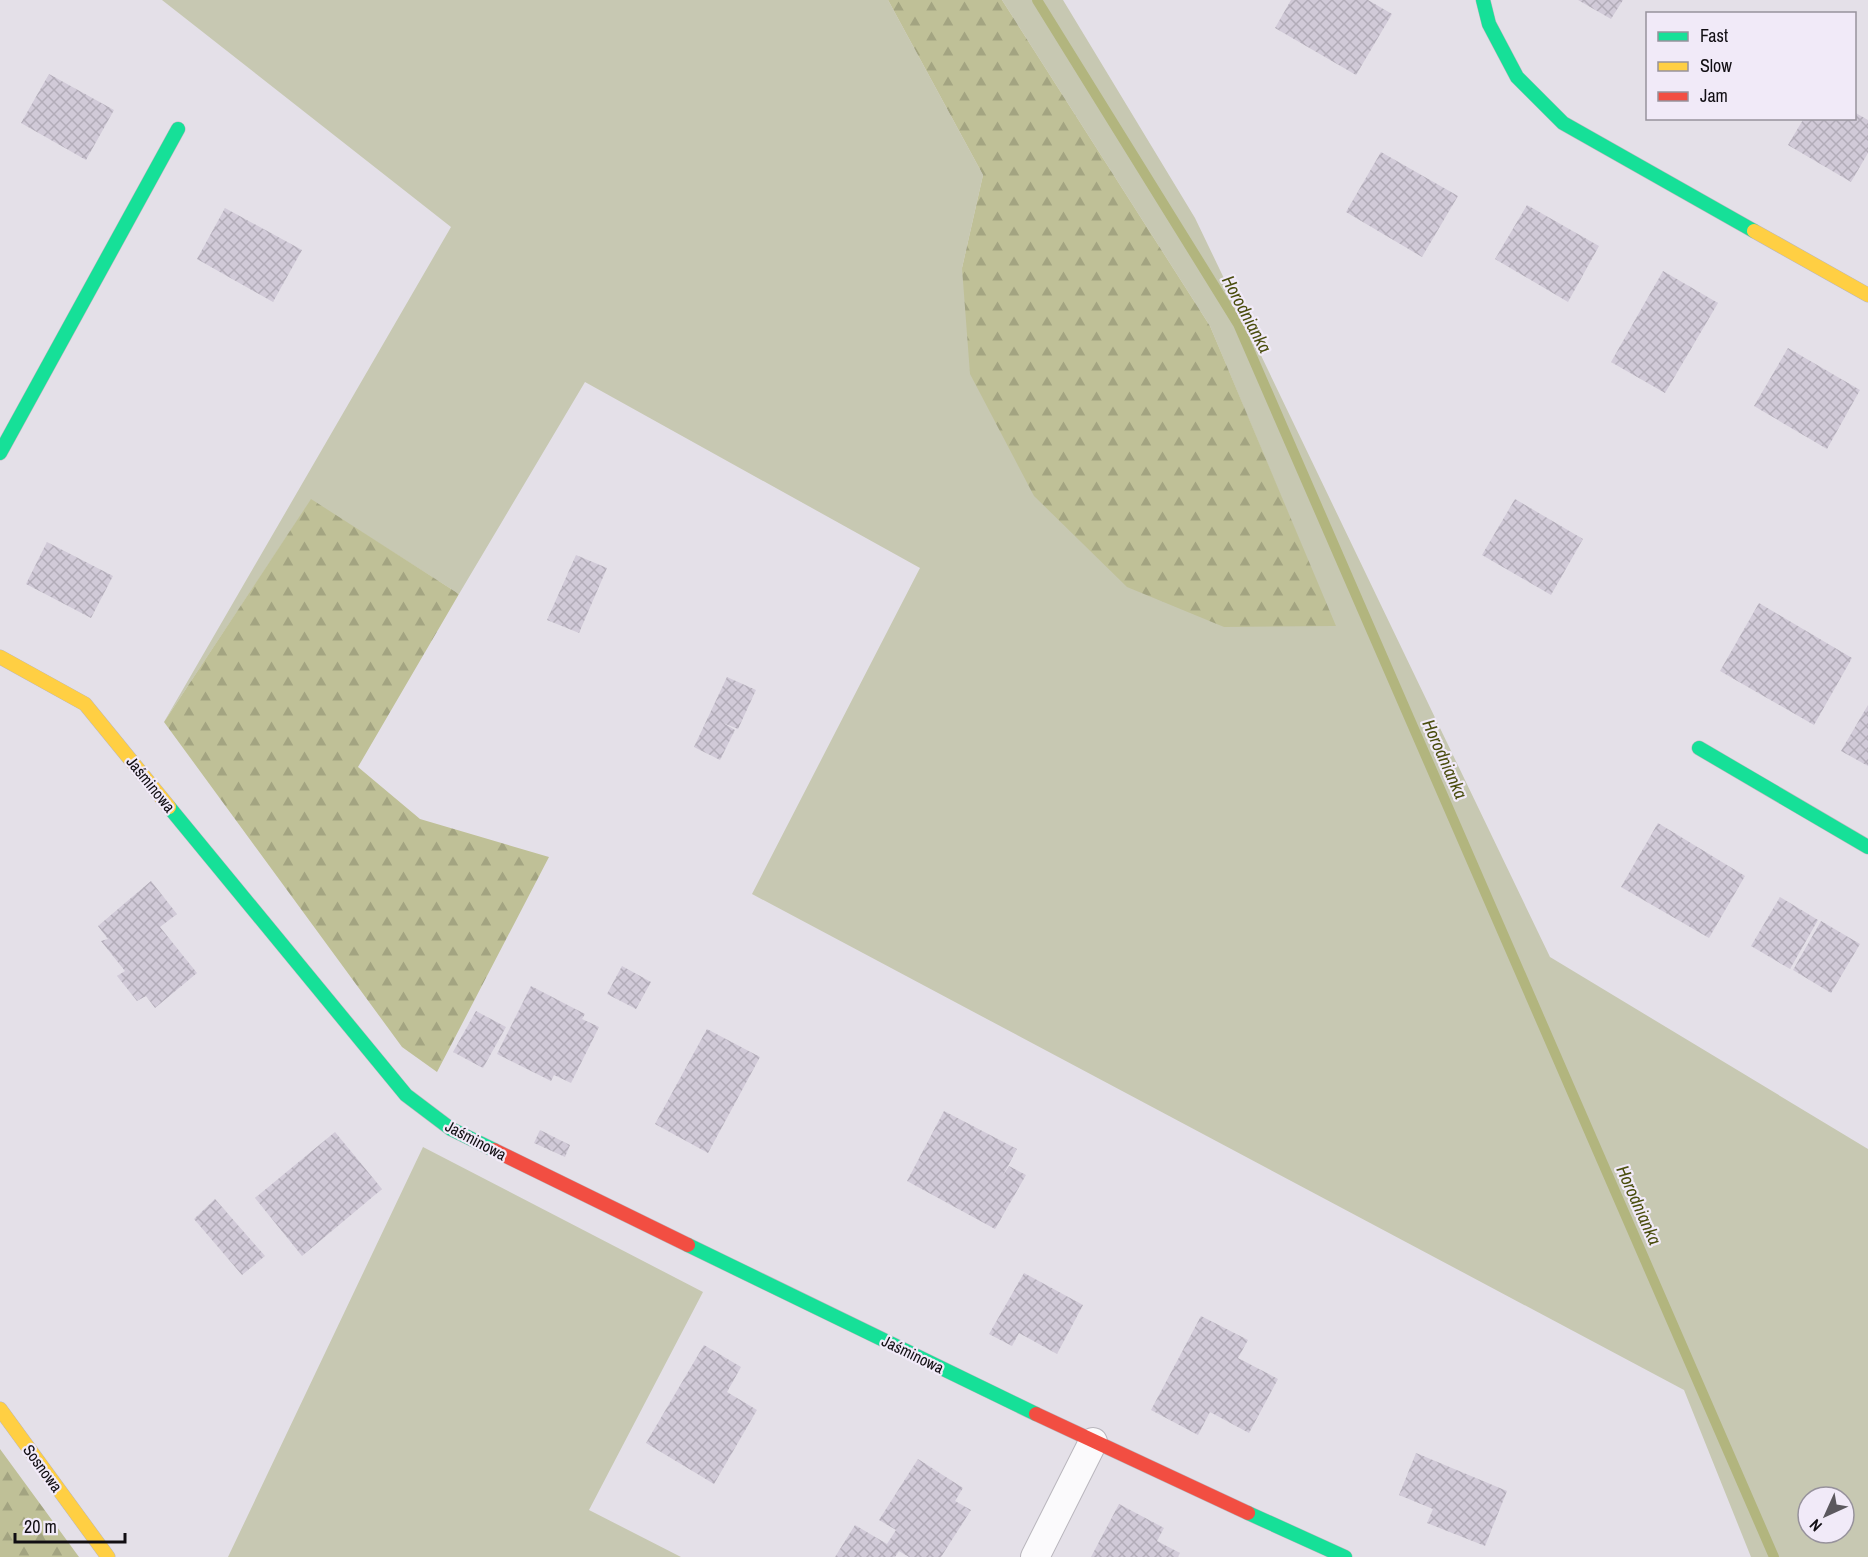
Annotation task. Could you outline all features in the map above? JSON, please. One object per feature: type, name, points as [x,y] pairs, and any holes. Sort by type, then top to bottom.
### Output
[{"type":"street","points":[[1483,0],[1489,24],[1517,77],[1563,123],[1868,295]]},
{"type":"street","points":[[0,453],[178,129]]},
{"type":"street","name":"Jaśminowa","points":[[0,657],[85,704],[406,1095],[450,1129],[1093,1442],[1345,1557]]},
{"type":"street","points":[[1699,748],[1868,847]]},
{"type":"street","name":"Sosnowa","points":[[0,1409],[108,1557]]},
{"type":"street","points":[[1035,1557],[1093,1442]]},
{"type":"green space","points":[[162,0],[888,0],[983,175],[962,268],[1335,626],[1210,326],[1002,0],[1063,0],[1195,218],[1550,957],[1868,1149],[1868,1557],[1751,1557],[1684,1390],[752,894],[920,568],[585,382],[459,594],[311,500],[164,722],[451,227]]},
{"type":"green space","points":[[888,0],[1002,0],[1210,326],[1336,626],[1224,627],[1127,587],[1034,496],[970,374],[962,268],[983,175]]},
{"type":"green space","points":[[311,499],[459,594],[358,767],[420,819],[549,857],[437,1072],[402,1047],[164,722]]},
{"type":"green space","points":[[423,1147],[703,1292],[589,1510],[681,1557],[228,1557]]},
{"type":"green space","points":[[0,1449],[79,1557],[0,1557]]},
{"type":"building","points":[[1291,0],[1368,0],[1392,14],[1356,75],[1275,28]]},
{"type":"building","points":[[1578,0],[1623,0],[1611,19]]},
{"type":"building","points":[[49,74],[114,110],[86,160],[21,123]]},
{"type":"building","points":[[1856,113],[1868,120],[1868,153],[1851,182],[1788,145],[1803,120],[1856,120]]},
{"type":"building","points":[[1381,152],[1458,196],[1422,257],[1346,212]]},
{"type":"building","points":[[1527,205],[1599,246],[1568,302],[1495,259]]},
{"type":"building","points":[[225,208],[302,250],[273,302],[197,259]]},
{"type":"building","points":[[1663,271],[1718,303],[1665,393],[1611,362]]},
{"type":"building","points":[[1788,348],[1860,390],[1827,449],[1754,406]]},
{"type":"building","points":[[1515,499],[1583,539],[1551,595],[1482,555]]},
{"type":"building","points":[[47,542],[113,576],[91,618],[26,584]]},
{"type":"building","points":[[576,555],[607,568],[579,633],[547,620]]},
{"type":"building","points":[[1759,603],[1852,658],[1814,725],[1720,671]]},
{"type":"building","points":[[727,677],[756,690],[738,729],[723,723],[735,730],[720,760],[694,747]]},
{"type":"building","points":[[1868,705],[1868,766],[1841,751]]},
{"type":"building","points":[[1658,823],[1745,876],[1709,938],[1621,887]]},
{"type":"building","points":[[151,881],[177,914],[160,927],[197,973],[155,1008],[146,996],[137,1001],[117,976],[125,971],[101,941],[108,939],[98,926]]},
{"type":"building","points":[[1780,897],[1818,920],[1790,969],[1751,946]]},
{"type":"building","points":[[1821,921],[1860,944],[1831,993],[1793,970]]},
{"type":"building","points":[[622,966],[651,982],[636,1009],[607,994]]},
{"type":"building","points":[[531,986],[585,1014],[582,1019],[599,1027],[571,1083],[554,1075],[551,1081],[497,1054]]},
{"type":"building","points":[[476,1011],[506,1027],[483,1068],[453,1052]]},
{"type":"building","points":[[707,1029],[760,1057],[708,1153],[655,1124]]},
{"type":"building","points":[[944,1111],[1017,1149],[1002,1177],[1009,1166],[1026,1175],[995,1229],[907,1181]]},
{"type":"building","points":[[540,1130],[570,1145],[565,1157],[534,1143]]},
{"type":"building","points":[[335,1132],[382,1189],[302,1256],[255,1198]]},
{"type":"building","points":[[215,1199],[265,1256],[242,1275],[194,1219]]},
{"type":"building","points":[[1024,1273],[1083,1305],[1057,1354],[1019,1333],[1012,1346],[989,1334]]},
{"type":"building","points":[[1201,1316],[1248,1340],[1238,1358],[1278,1379],[1249,1433],[1210,1412],[1198,1435],[1151,1410]]},
{"type":"building","points":[[704,1345],[741,1367],[727,1392],[757,1410],[714,1484],[646,1443]]},
{"type":"building","points":[[1416,1453],[1507,1491],[1485,1546],[1427,1523],[1433,1509],[1399,1495]]},
{"type":"building","points":[[918,1459],[963,1488],[955,1501],[971,1510],[941,1557],[909,1557],[899,1551],[895,1557],[835,1557],[855,1525],[887,1544],[896,1530],[879,1520]]},
{"type":"building","points":[[1119,1504],[1164,1528],[1157,1541],[1180,1553],[1178,1557],[1091,1557]]},
{"type":"waterway","name":"Horodnianka","points":[[1037,0],[1238,324],[1774,1557]]},
{"type":"traffic: fast","points":[[1483,0],[1489,24],[1517,77],[1563,123],[1754,231]]},
{"type":"traffic: fast","points":[[0,453],[178,129]]},
{"type":"traffic: fast","points":[[1699,748],[1868,847]]},
{"type":"traffic: fast","points":[[169,807],[406,1095],[451,1129],[494,1150]]},
{"type":"traffic: fast","points":[[688,1245],[1036,1414]]},
{"type":"traffic: fast","points":[[1248,1513],[1345,1557]]},
{"type":"traffic: slow","points":[[1754,231],[1868,295]]},
{"type":"traffic: slow","points":[[0,657],[85,704],[169,807]]},
{"type":"traffic: slow","points":[[0,1409],[108,1557]]},
{"type":"traffic: jam","points":[[494,1150],[688,1245]]},
{"type":"traffic: jam","points":[[1036,1414],[1248,1513]]}]
